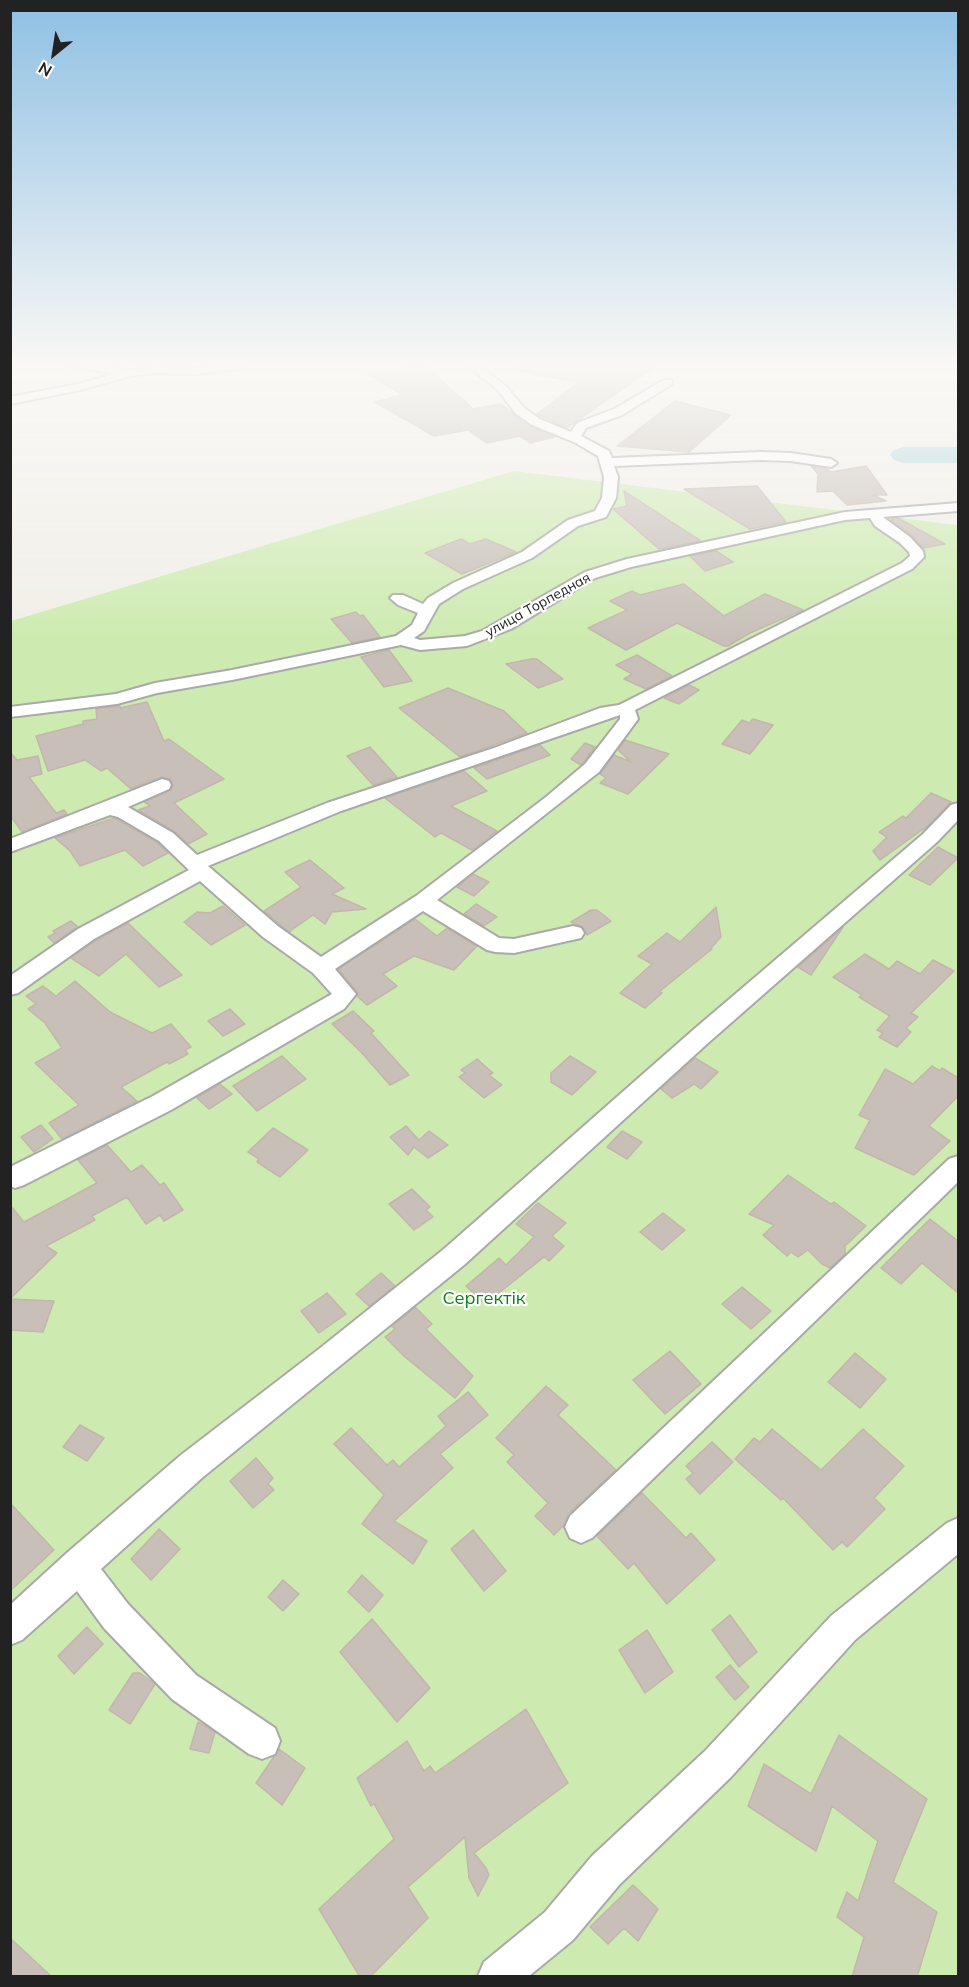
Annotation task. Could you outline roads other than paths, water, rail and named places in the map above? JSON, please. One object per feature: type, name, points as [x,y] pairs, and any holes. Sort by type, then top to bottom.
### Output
[{"type":"street","points":[[401,639],[418,628],[433,601],[444,594],[527,555],[573,523],[596,517],[604,512],[609,498],[611,477],[604,455]]},
{"type":"street","points":[[608,462],[771,456],[814,459],[831,463]]},
{"type":"street","name":"улица Торпедная","points":[[10,712],[117,699],[155,688],[232,675],[401,639],[420,645],[467,640],[505,626],[571,585],[607,569],[810,522],[845,516],[958,507]]},
{"type":"street","points":[[10,987],[86,934],[199,868],[206,858],[334,807],[388,791],[580,724],[606,712],[624,709],[907,566],[917,557],[916,551],[905,540],[880,523],[874,514]]},
{"type":"street","points":[[398,601],[427,611]]},
{"type":"street","points":[[321,968],[423,901],[553,801],[592,768],[629,719],[629,714],[624,709]]},
{"type":"street","points":[[10,846],[108,809],[162,785]]},
{"type":"street","points":[[15,1177],[162,1103],[336,1003],[345,994],[321,968],[270,932],[166,837],[124,812],[108,809]]},
{"type":"street","points":[[10,1628],[192,1466],[454,1257],[700,1037],[930,838],[958,809]]},
{"type":"street","points":[[423,901],[495,945],[514,946],[573,933]]},
{"type":"street","points":[[581,1527],[958,1166]]},
{"type":"street","points":[[498,1977],[559,1926],[606,1870],[718,1764],[843,1628],[958,1534]]},
{"type":"street","points":[[80,1564],[92,1586],[116,1616],[184,1687],[262,1741]]},
{"type":"waterway","points":[[903,455],[958,455]]},
{"type":"park label","name":"Сергектік","points":[[484,1299]]}]
